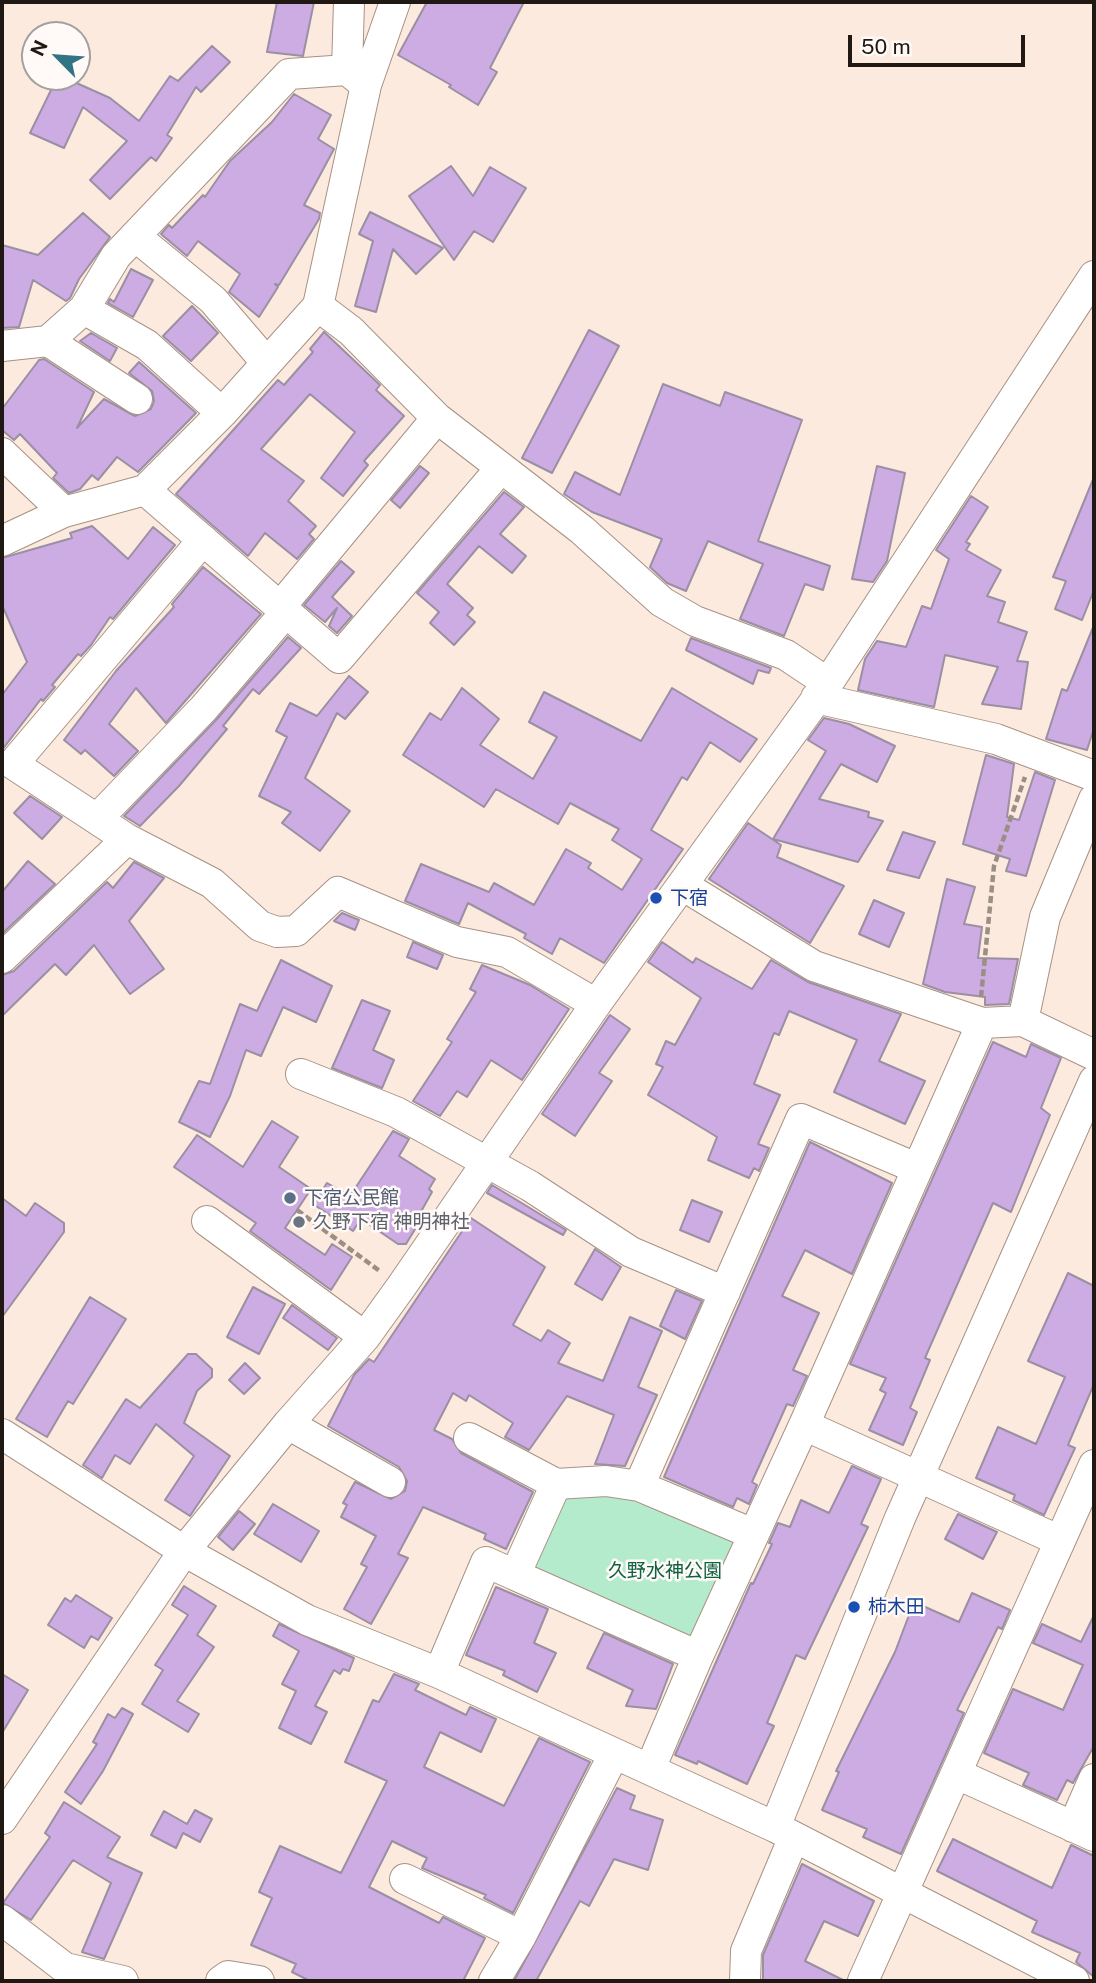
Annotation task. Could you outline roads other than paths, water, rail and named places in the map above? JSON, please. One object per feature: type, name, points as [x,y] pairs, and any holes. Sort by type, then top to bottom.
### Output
[{"type":"street","points":[[2,541],[64,512],[145,490],[222,413],[318,306],[357,77],[349,2]]},
{"type":"street","points":[[357,77],[395,2]]},
{"type":"street","points":[[2,346],[48,341],[84,309],[116,256],[289,74],[357,77]]},
{"type":"street","points":[[135,236],[214,300],[266,362]]},
{"type":"street","points":[[2,1819],[184,1551],[288,1424],[365,1337],[401,1287],[485,1161],[822,691],[1094,276]]},
{"type":"street","points":[[318,306],[351,331],[437,418],[582,530],[662,603],[695,621],[786,655],[822,691],[1033,753],[1094,776]]},
{"type":"street","points":[[84,309],[147,345],[222,413]]},
{"type":"street","points":[[48,341],[137,399]]},
{"type":"street","points":[[97,819],[204,708],[437,418]]},
{"type":"street","points":[[2,453],[64,512]]},
{"type":"street","points":[[145,490],[339,658],[501,468]]},
{"type":"street","points":[[203,540],[13,764],[127,839],[212,883],[260,926],[277,932],[296,931],[338,892],[457,942],[507,952],[596,1004]]},
{"type":"street","points":[[1023,1021],[1045,917],[1094,799]]},
{"type":"street","points":[[2,958],[127,839]]},
{"type":"street","points":[[684,886],[814,966],[982,1023],[1023,1021],[1094,1055]]},
{"type":"street","points":[[650,1769],[982,1023]]},
{"type":"street","points":[[301,1074],[396,1112],[530,1186],[631,1252],[725,1292]]},
{"type":"street","points":[[745,1981],[746,1951],[785,1832],[919,1477],[1094,1081]]},
{"type":"street","points":[[639,1486],[801,1119],[916,1168]]},
{"type":"street","points":[[207,1221],[365,1337]]},
{"type":"street","points":[[288,1424],[390,1482]]},
{"type":"street","points":[[804,1425],[1058,1540]]},
{"type":"street","points":[[2,1433],[184,1551],[307,1620],[439,1673],[785,1832],[904,1891],[1073,1981]]},
{"type":"street","points":[[469,1438],[556,1484],[606,1481],[639,1486],[753,1534]]},
{"type":"street","points":[[863,1981],[957,1774],[1058,1540],[1094,1465]]},
{"type":"street","points":[[515,1575],[556,1484]]},
{"type":"street","points":[[439,1673],[486,1562],[698,1656]]},
{"type":"street","points":[[494,1981],[521,1936],[614,1754]]},
{"type":"street","points":[[957,1774],[1084,1832],[1094,1780]]},
{"type":"street","points":[[405,1879],[521,1936]]},
{"type":"street","points":[[2,1920],[65,1968],[123,1981]]},
{"type":"street","points":[[221,1981],[228,1976],[259,1981]]},
{"type":"place","name":"下宿","points":[[656,898]]},
{"type":"place","name":"下宿公民館","points":[[290,1198]]},
{"type":"place","name":"久野下宿 神明神社","points":[[299,1222]]},
{"type":"place","name":"柿木田","points":[[854,1607]]},
{"type":"park label","name":"久野水神公園","points":[[665,1571]]}]
